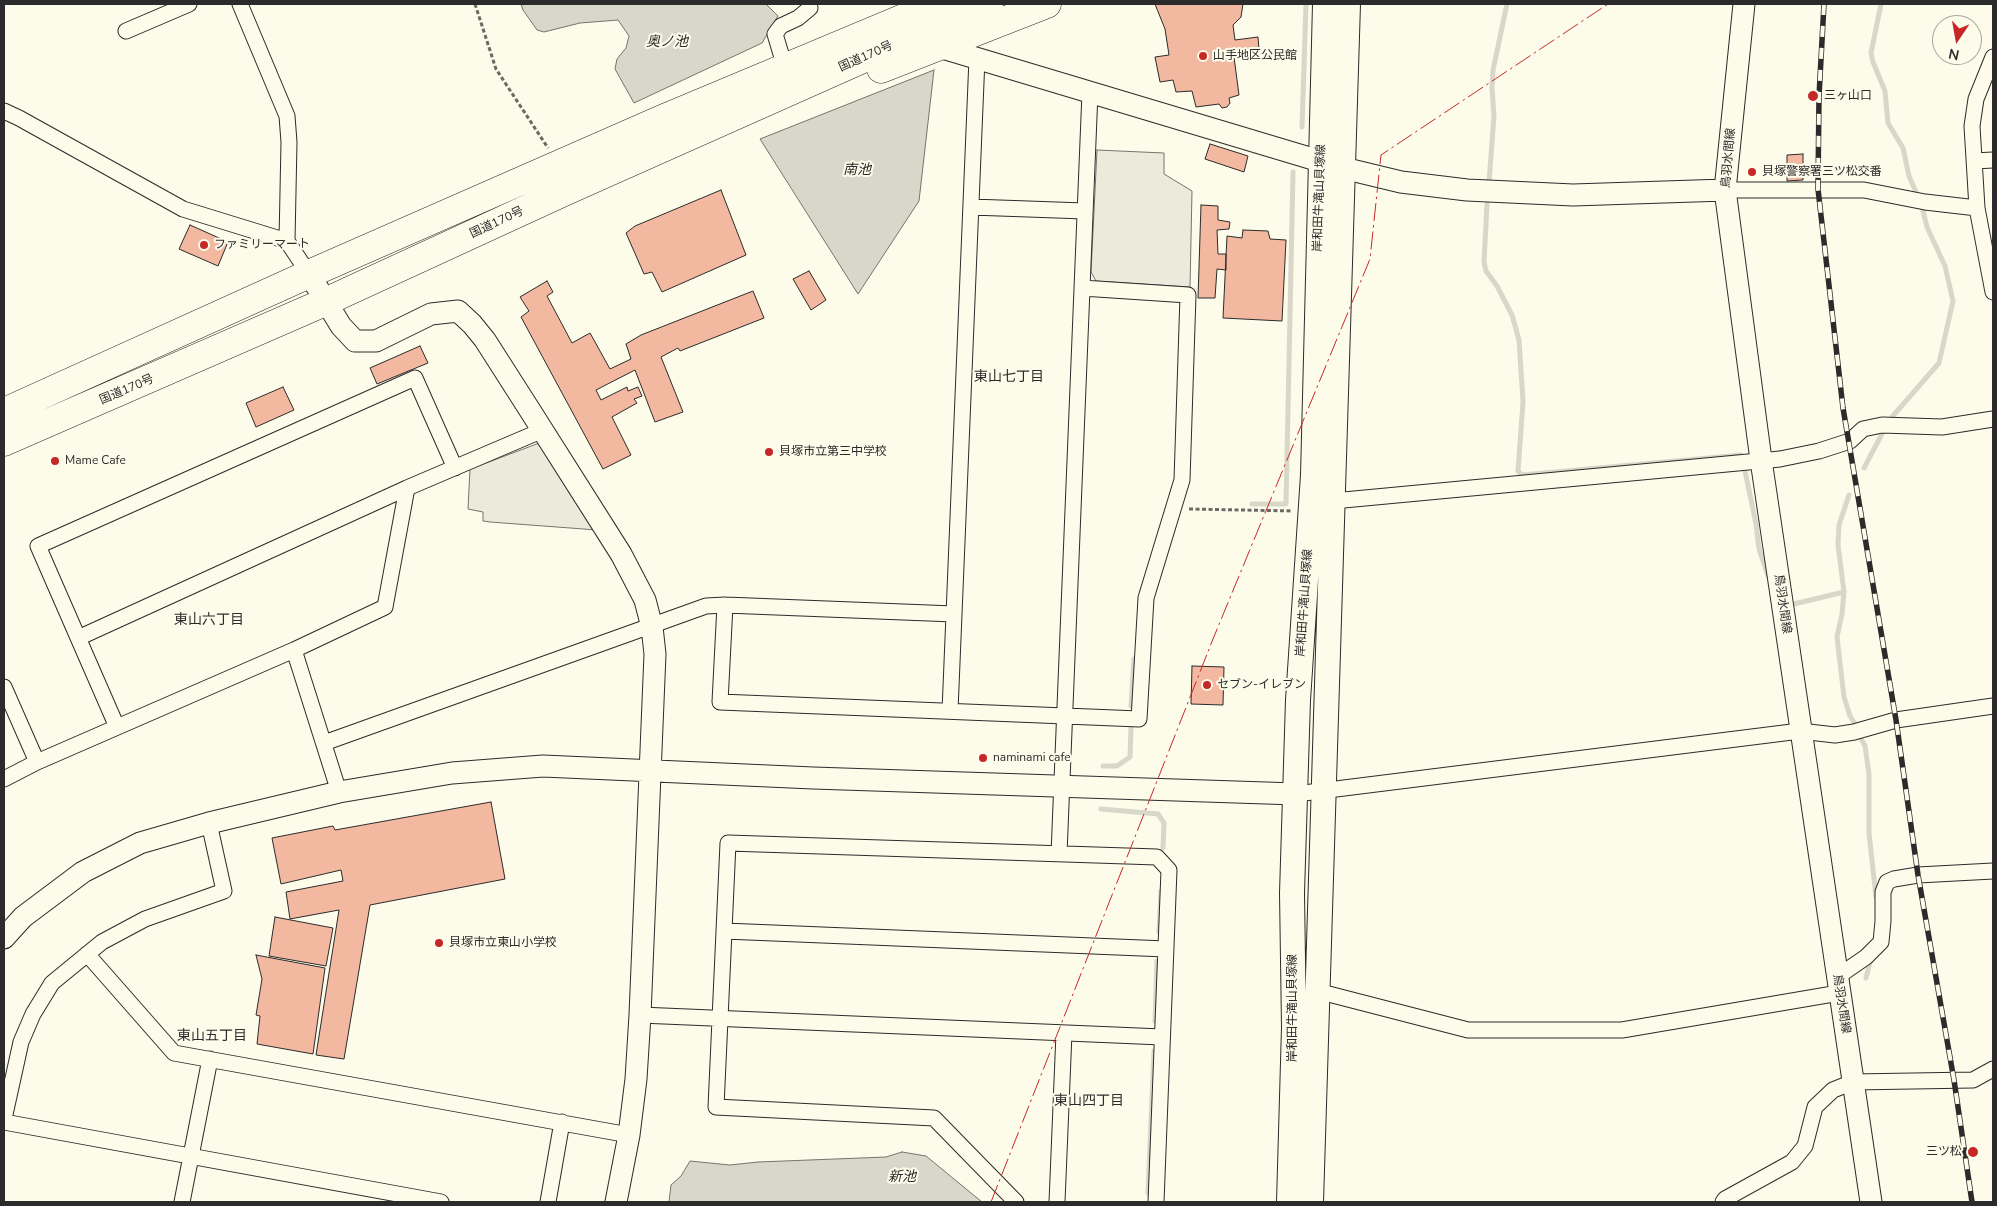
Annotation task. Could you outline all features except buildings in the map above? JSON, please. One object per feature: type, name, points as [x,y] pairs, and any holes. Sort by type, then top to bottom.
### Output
[{"type":"highway","points":[[662,119],[781,54],[894,4]]},
{"type":"highway","name":"国道170号","points":[[4,412],[309,274],[662,119],[937,4]]},
{"type":"highway","name":"国道170号","points":[[4,442],[325,302],[566,191],[990,4]]},
{"type":"highway","points":[[808,83],[835,87],[1047,4]]},
{"type":"main road","name":"岸和田牛滝山貝塚線","points":[[1311,1202],[1333,501],[1332,165],[1324,4]]},
{"type":"main road","name":"岸和田牛滝山貝塚線","points":[[1289,1202],[1294,1027],[1292,893],[1298,700],[1332,165],[1348,4]]},
{"type":"street","points":[[126,31],[190,4]]},
{"type":"street","points":[[240,4],[287,116],[289,142],[287,241],[341,326],[355,341],[376,341],[431,314],[458,311],[485,340],[621,554],[645,600],[652,627],[655,654],[640,1015],[636,1079],[629,1135],[616,1202]]},
{"type":"street","points":[[781,54],[775,34],[781,26],[798,18],[810,8],[809,4]]},
{"type":"street","name":"鳥羽水間線","points":[[1744,4],[1725,190],[1761,460],[1871,1202]]},
{"type":"street","points":[[939,47],[1332,165],[1401,182],[1466,190],[1573,195],[1725,190],[1864,190],[1925,202],[1977,208]]},
{"type":"street","points":[[1993,57],[1976,99],[1972,126],[1977,208],[1993,292]]},
{"type":"street","points":[[950,711],[977,58]]},
{"type":"street","points":[[1059,854],[1090,92]]},
{"type":"street","points":[[4,111],[182,209],[287,241]]},
{"type":"street","points":[[1974,162],[1993,160]]},
{"type":"street","points":[[971,207],[1085,212]]},
{"type":"street","points":[[725,605],[720,702],[1139,719],[1146,598],[1182,480],[1188,295],[1082,288]]},
{"type":"street","points":[[4,397],[93,360],[126,358]]},
{"type":"street","points":[[117,727],[38,546],[415,378],[455,468]]},
{"type":"street","points":[[1333,501],[1787,458],[1819,451],[1850,441],[1863,429],[1882,425],[1942,427],[1993,419]]},
{"type":"street","points":[[78,638],[407,488],[543,430]]},
{"type":"street","points":[[4,779],[37,762],[294,650],[385,607],[407,488]]},
{"type":"street","points":[[324,742],[652,627],[706,606],[725,605],[954,614]]},
{"type":"street","points":[[294,650],[339,792]]},
{"type":"street","points":[[4,687],[37,762]]},
{"type":"street","points":[[4,938],[23,916],[83,872],[140,843],[209,823],[339,792],[452,773],[543,766],[813,778],[1296,794],[1800,730],[1835,735],[1854,732],[1896,720],[1993,706]]},
{"type":"street","points":[[209,823],[224,891],[145,919],[102,942],[52,983],[33,1014],[21,1042],[4,1120],[441,1202]]},
{"type":"street","points":[[1016,1202],[934,1118],[716,1107],[728,843],[1157,857],[1168,870],[1156,1202]]},
{"type":"street","points":[[1317,991],[1468,1030],[1622,1030],[1838,985],[1881,942],[1883,892],[1887,882],[1894,878],[1918,875],[1993,871]]},
{"type":"street","points":[[724,931],[1166,949]]},
{"type":"street","points":[[87,954],[174,1054],[629,1135]]},
{"type":"street","points":[[640,1015],[1162,1037]]},
{"type":"street","points":[[1057,1202],[1064,1033]]},
{"type":"street","points":[[182,1202],[210,1059]]},
{"type":"street","points":[[1722,1202],[1792,1162],[1805,1146],[1815,1107],[1834,1090],[1853,1082],[1964,1086],[1972,1080],[1992,1073]]},
{"type":"street","points":[[548,1202],[562,1122]]},
{"type":"path","points":[[475,4],[496,69],[560,165]]},
{"type":"path","points":[[1173,508],[1296,511]]},
{"type":"shaded area","points":[[1097,150],[1164,153],[1164,174],[1192,191],[1190,287],[1096,281],[1091,272]]},
{"type":"shaded area","points":[[542,442],[597,530],[483,521],[483,512],[468,509],[470,469]]},
{"type":"water","name":"奥ノ池","points":[[521,4],[766,4],[778,16],[762,43],[634,103],[615,69],[617,59],[626,48],[629,36],[618,20],[580,23],[544,32],[537,30]]},
{"type":"water","name":"南池","points":[[934,70],[919,201],[858,294],[760,139]]},
{"type":"water","name":"新池","points":[[902,1152],[926,1156],[982,1202],[669,1202],[671,1185],[681,1176],[690,1161],[730,1165],[758,1162],[886,1157]]},
{"type":"waterway","points":[[1302,127],[1306,4]]},
{"type":"waterway","points":[[1489,182],[1494,116],[1493,70],[1507,4]]},
{"type":"waterway","points":[[1881,4],[1871,53],[1885,91],[1888,123],[1903,148],[1909,176],[1916,192]]},
{"type":"waterway","points":[[1252,504],[1286,504],[1293,172]]},
{"type":"waterway","points":[[1487,204],[1484,262],[1486,271],[1497,286],[1512,315],[1519,340],[1523,402],[1518,471],[1522,475],[1741,455]]},
{"type":"waterway","points":[[1892,417],[1939,363],[1953,301],[1945,266],[1927,227],[1922,207]]},
{"type":"waterway","points":[[1864,468],[1885,428]]},
{"type":"waterway","points":[[1745,471],[1759,549],[1768,576]]},
{"type":"waterway","points":[[1849,495],[1839,525],[1838,545],[1844,592],[1837,637],[1844,697],[1850,716],[1855,724]]},
{"type":"waterway","points":[[1794,604],[1844,592]]},
{"type":"waterway","points":[[1131,706],[1134,659]]},
{"type":"waterway","points":[[1103,766],[1117,766],[1130,757],[1131,728]]},
{"type":"waterway","points":[[1859,735],[1865,746],[1869,774],[1869,833],[1876,897]]},
{"type":"waterway","points":[[1101,809],[1158,814],[1164,823],[1163,848]]},
{"type":"waterway","points":[[1159,932],[1161,891]]},
{"type":"waterway","points":[[1866,978],[1871,958]]},
{"type":"waterway","points":[[1155,1021],[1157,961]]},
{"type":"waterway","points":[[1148,1193],[1154,1051]]},
{"type":"railway","points":[[1824,4],[1819,96],[1818,189],[1843,408],[1896,720],[1918,875],[1954,1080],[1972,1202]]},
{"type":"power","points":[[991,1202],[1213,639],[1370,259],[1381,155],[1608,4]]},
{"type":"place","name":"山手地区公民館","points":[[1203,56]]},
{"type":"place","name":"三ヶ山口","points":[[1813,96]]},
{"type":"place","name":"貝塚警察署三ツ松交番","points":[[1752,172]]},
{"type":"place","name":"ファミリーマート","points":[[204,245]]},
{"type":"place","name":"貝塚市立第三中学校","points":[[769,452]]},
{"type":"place","name":"Mame Cafe","points":[[55,461]]},
{"type":"place","name":"セブン-イレブン","points":[[1207,685]]},
{"type":"place","name":"naminami cafe","points":[[983,758]]},
{"type":"place","name":"貝塚市立東山小学校","points":[[439,943]]},
{"type":"place","name":"三ツ松","points":[[1973,1152]]},
{"type":"district","name":"東山七丁目","points":[[1009,378]]},
{"type":"district","name":"東山六丁目","points":[[209,621]]},
{"type":"district","name":"東山五丁目","points":[[212,1037]]},
{"type":"district","name":"東山四丁目","points":[[1089,1102]]}]
